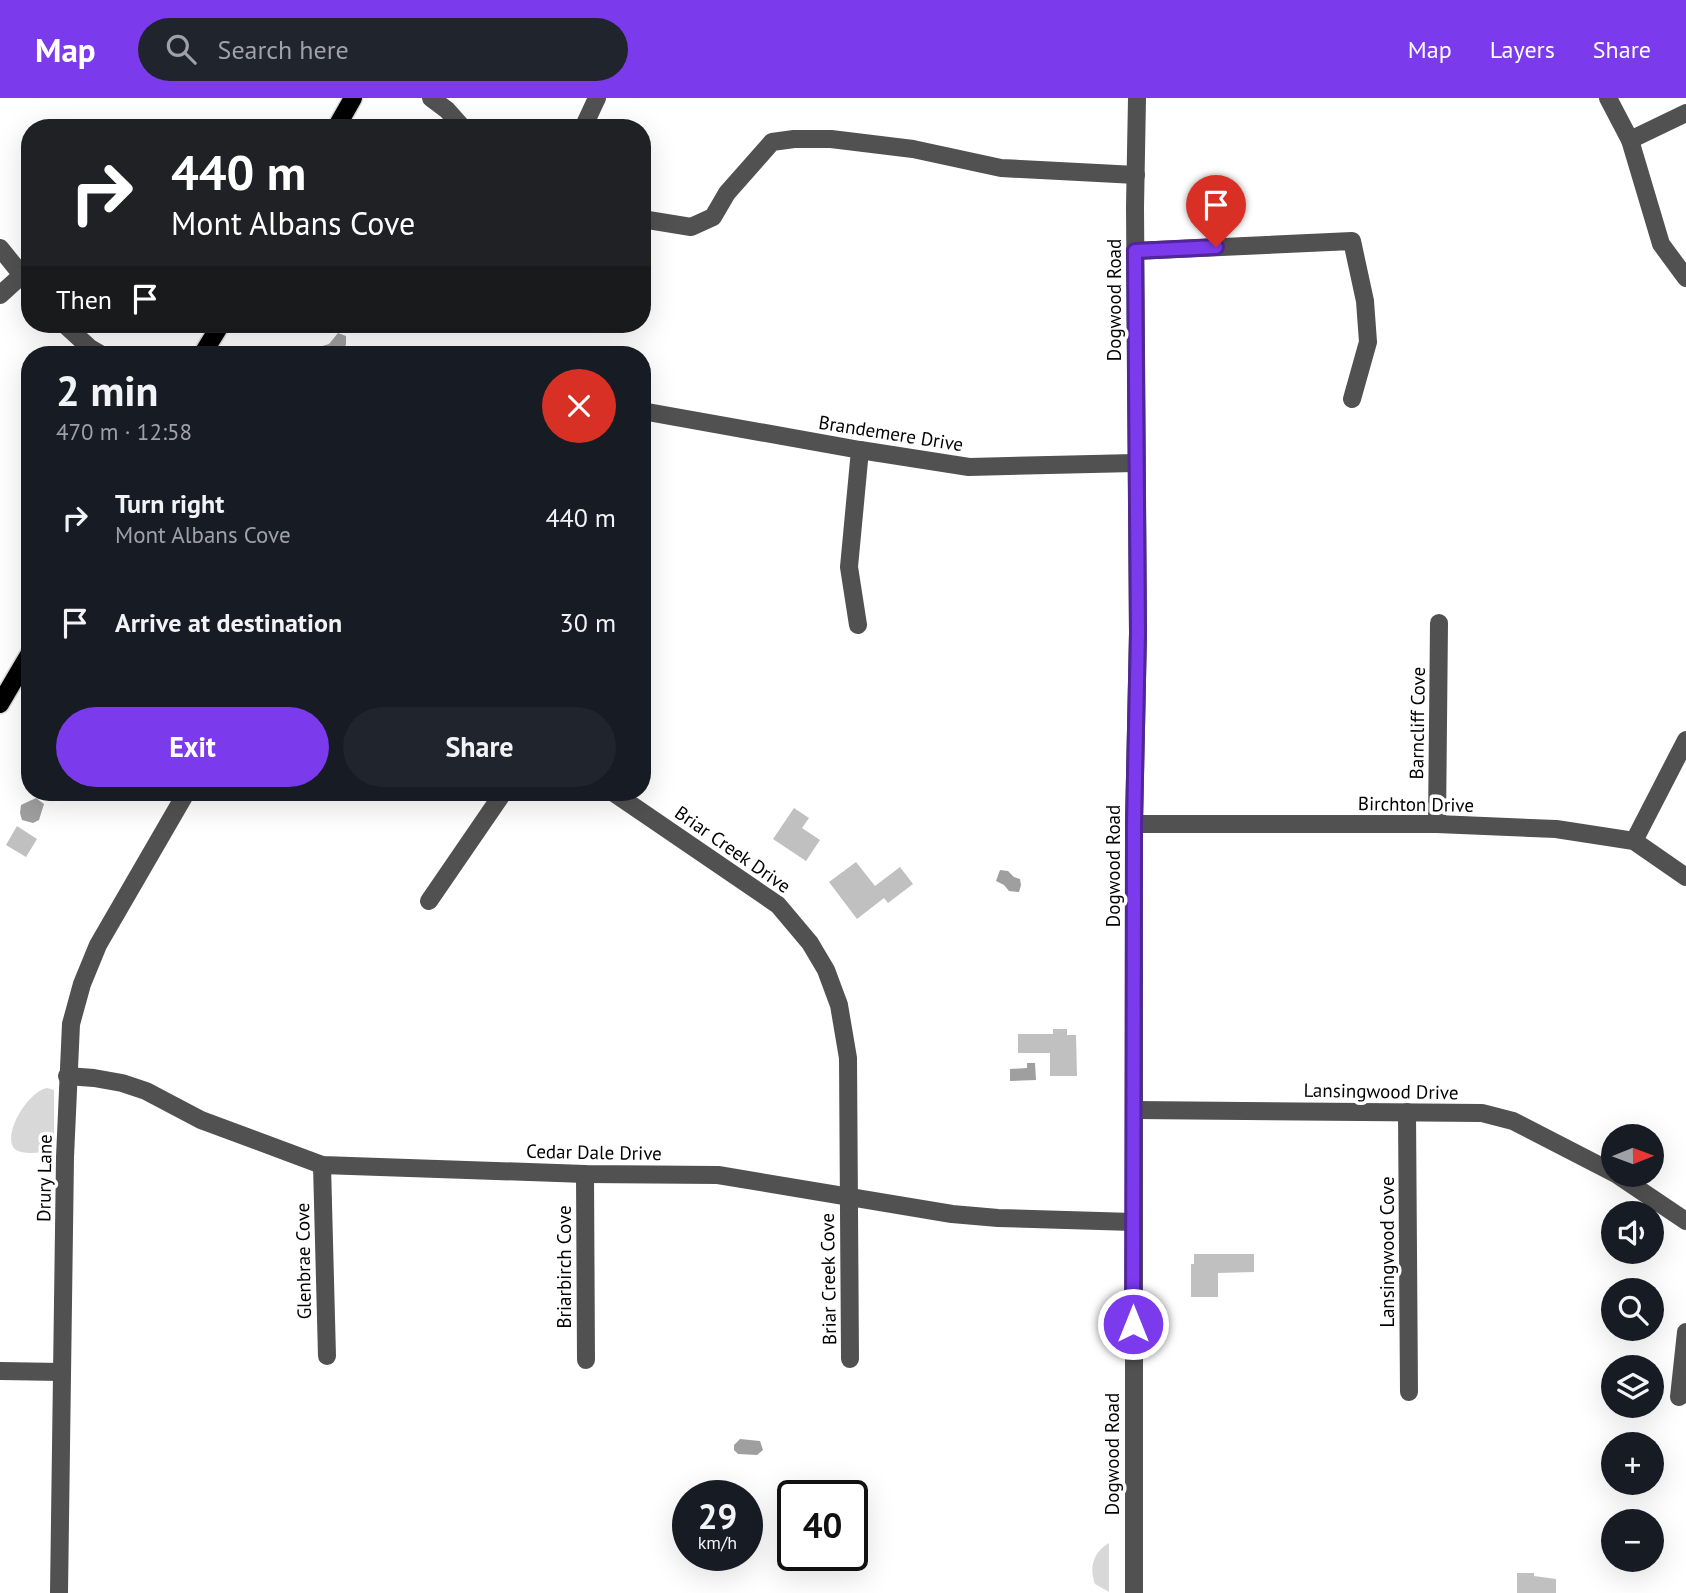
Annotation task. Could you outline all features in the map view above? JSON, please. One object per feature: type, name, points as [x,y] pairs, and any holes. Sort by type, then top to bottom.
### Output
[{"type":"main road","points":[[341,119],[353,98]]},
{"type":"main road","points":[[0,704],[21,668]]},
{"type":"street","points":[[431,98],[455,119]]},
{"type":"street","points":[[587,119],[597,98]]},
{"type":"street","name":"Dogwood Road","points":[[1134,1593],[1137,98]]},
{"type":"street","points":[[1608,98],[1630,140],[1661,244],[1686,278]]},
{"type":"street","points":[[1630,140],[1686,113]]},
{"type":"street","points":[[651,220],[691,227],[713,217],[727,193],[772,142],[794,139],[831,139],[913,149],[1001,168],[1136,175]]},
{"type":"street","points":[[1135,251],[1352,241],[1365,301],[1368,342],[1352,399]]},
{"type":"street","points":[[0,248],[21,276]]},
{"type":"street","points":[[0,295],[21,283]]},
{"type":"street","points":[[74,333],[88,346]]},
{"type":"street","name":"Brandemere Drive","points":[[651,413],[969,467],[1135,463]]},
{"type":"street","points":[[858,625],[849,567],[860,450]]},
{"type":"street","name":"Barncliff Cove","points":[[1437,824],[1439,623]]},
{"type":"street","points":[[1634,841],[1686,740]]},
{"type":"street","name":"Drury Lane","points":[[59,1593],[67,1076],[72,1016],[89,964],[181,801]]},
{"type":"street","points":[[429,901],[498,801]]},
{"type":"street","name":"Briar Creek Drive","points":[[626,801],[778,905],[801,930],[819,957],[839,1005],[847,1045],[849,1198]]},
{"type":"street","name":"Birchton Drive","points":[[1134,824],[1437,824],[1556,829],[1634,841],[1686,877]]},
{"type":"street","name":"Cedar Dale Drive","points":[[67,1076],[122,1083],[146,1091],[201,1120],[322,1165],[585,1174],[718,1175],[952,1214],[998,1219],[1133,1222]]},
{"type":"street","name":"Lansingwood Drive","points":[[1135,1110],[1482,1113],[1513,1121],[1601,1167]]},
{"type":"street","name":"Lansingwood Cove","points":[[1407,1112],[1409,1392]]},
{"type":"street","name":"Glenbrae Cove","points":[[322,1165],[327,1356]]},
{"type":"street","name":"Briarbirch Cove","points":[[585,1174],[586,1360]]},
{"type":"street","name":"Lansingwood Drive","points":[[1635,1187],[1686,1221]]},
{"type":"street","name":"Briar Creek Cove","points":[[849,1198],[850,1359]]},
{"type":"street","points":[[1679,1397],[1686,1332]]},
{"type":"street","points":[[0,1371],[62,1372]]},
{"type":"shaded area","points":[[338,333],[346,336],[345,346],[322,346],[329,344]]},
{"type":"shaded area","points":[[30,801],[40,801],[44,804],[39,820],[33,823],[22,820],[21,805]]},
{"type":"shaded area","points":[[1000,870],[1008,871],[1020,879],[1019,892],[1009,891],[996,881]]},
{"type":"shaded area","points":[[1027,1063],[1035,1063],[1036,1080],[1010,1081],[1010,1069],[1027,1068]]},
{"type":"shaded area","points":[[47,1088],[54,1090],[54,1151],[30,1153],[16,1150],[11,1135],[18,1115],[32,1097]]},
{"type":"shaded area","points":[[740,1439],[760,1441],[763,1450],[757,1455],[738,1454],[734,1445]]},
{"type":"shaded area","points":[[1109,1543],[1109,1592],[1095,1584],[1092,1572],[1096,1556]]},
{"type":"building","points":[[794,808],[809,818],[802,828],[820,840],[806,861],[773,839]]},
{"type":"building","points":[[17,826],[37,839],[26,857],[6,845]]},
{"type":"building","points":[[856,862],[875,886],[900,867],[913,884],[888,903],[884,898],[857,919],[829,882]]},
{"type":"building","points":[[1053,1029],[1067,1029],[1067,1035],[1076,1035],[1077,1076],[1050,1076],[1050,1053],[1018,1053],[1018,1034],[1053,1034]]},
{"type":"building","points":[[1194,1254],[1254,1254],[1254,1272],[1218,1273],[1218,1297],[1191,1297],[1191,1264],[1194,1264]]},
{"type":"building","points":[[1517,1573],[1534,1573],[1534,1576],[1556,1579],[1556,1593],[1517,1593]]},
{"type":"route","points":[[1133,1324],[1134,824],[1138,633],[1135,251],[1216,247]]}]
